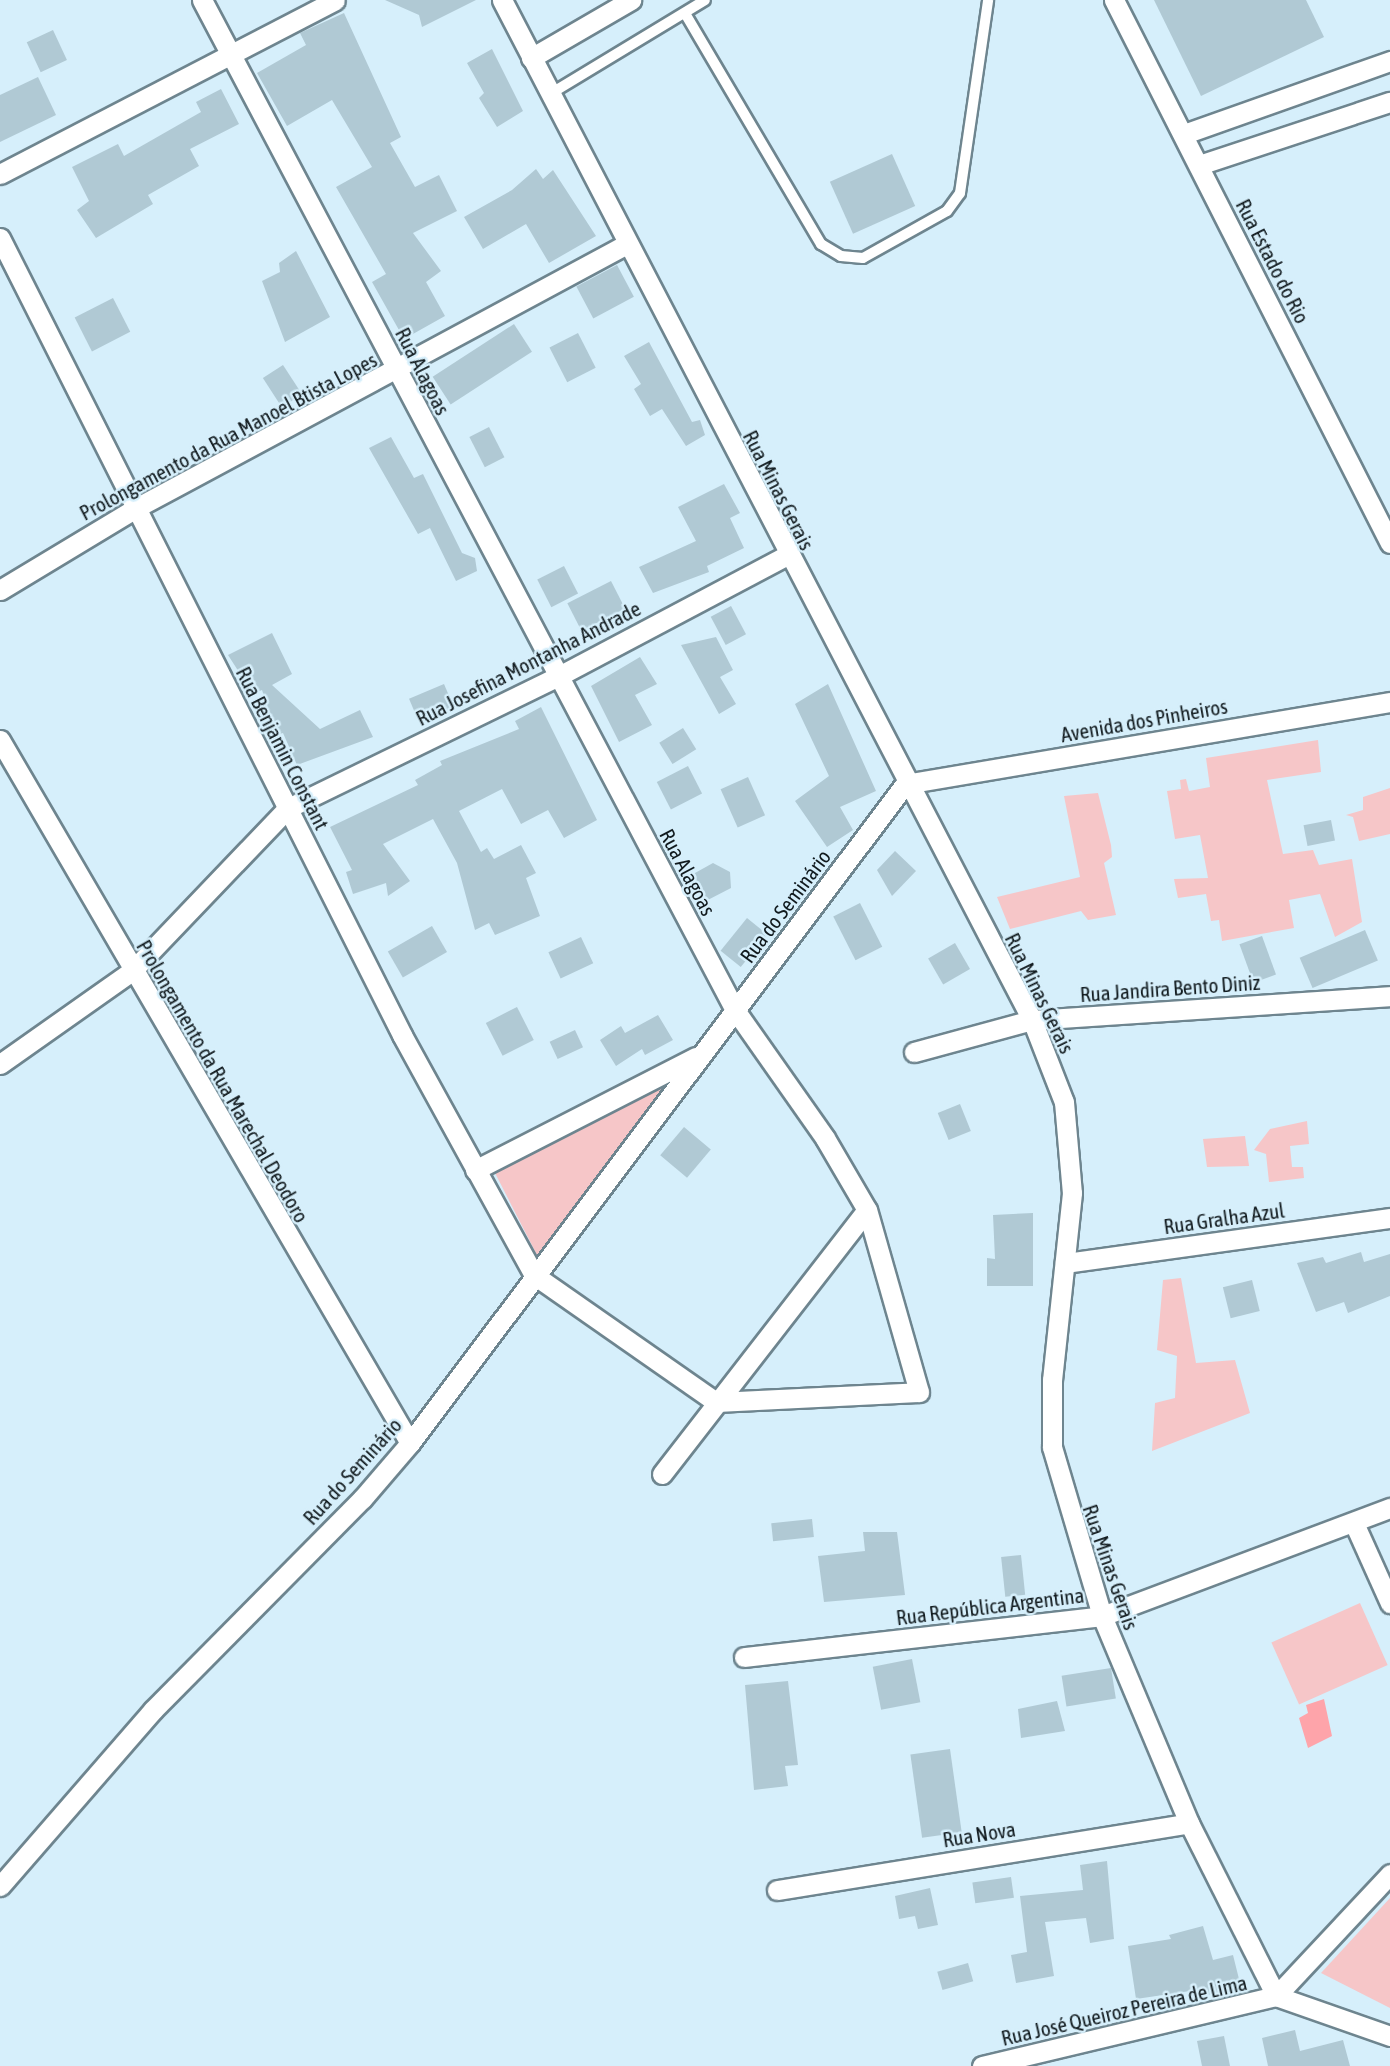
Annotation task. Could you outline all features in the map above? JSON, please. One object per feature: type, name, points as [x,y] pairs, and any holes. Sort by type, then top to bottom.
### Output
[{"type":"street","name":"Rua Alagoas","points":[[202,0],[556,677],[735,1010],[825,1138],[867,1210],[919,1392],[716,1402]]},
{"type":"street","points":[[0,174],[335,0]]},
{"type":"street","name":"Rua Minas Gerais","points":[[502,0],[905,784],[1032,1020],[1064,1102],[1072,1151],[1065,1263],[1052,1380],[1052,1447],[1101,1616],[1189,1823],[1276,1996]]},
{"type":"street","points":[[531,58],[631,0]]},
{"type":"street","name":"Rua Estado do Rio","points":[[1114,0],[1390,543]]},
{"type":"street","points":[[1184,134],[1390,61]]},
{"type":"street","points":[[1199,165],[1390,102]]},
{"type":"street","name":"Rua Benjamin Constant","points":[[0,238],[288,808],[475,1170],[534,1275]]},
{"type":"street","name":"Prolongamento da Rua Manoel Btista Lopes","points":[[0,590],[136,508],[397,371],[627,244]]},
{"type":"street","name":"Rua Josefina Montanha Andrade","points":[[288,808],[556,677],[787,555]]},
{"type":"street","name":"Avenida dos Pinheiros","points":[[905,784],[1390,702]]},
{"type":"street","name":"Prolongamento da Rua Marechal Deodoro","points":[[0,740],[132,971],[410,1443]]},
{"type":"street","name":"Rua do Seminário","points":[[0,1886],[153,1710],[362,1499],[410,1443],[905,784]]},
{"type":"street","points":[[0,1064],[132,971],[288,808]]},
{"type":"street","name":"Rua Jandira Bento Diniz","points":[[914,1052],[1032,1020],[1390,996]]},
{"type":"street","name":"Rua do Seminário","points":[[475,1170],[700,1055]]},
{"type":"street","points":[[662,1474],[867,1210]]},
{"type":"street","name":"Rua Gralha Azul","points":[[1065,1263],[1390,1218]]},
{"type":"street","points":[[534,1275],[716,1402]]},
{"type":"street","name":"Rua República Argentina","points":[[744,1657],[1101,1616],[1390,1508]]},
{"type":"street","points":[[1354,1523],[1390,1603]]},
{"type":"street","name":"Rua Nova","points":[[777,1890],[1189,1823]]},
{"type":"street","name":"Rua José Queiroz Pereira de Lima","points":[[982,2066],[1276,1996],[1390,1874]]},
{"type":"street","points":[[1276,1996],[1390,2036]]},
{"type":"lane","points":[[550,94],[686,15],[705,0]]},
{"type":"lane","points":[[686,15],[821,244],[841,256],[863,258],[947,211],[960,192],[988,0]]},
{"type":"shaded area","points":[[1318,740],[1321,772],[1267,780],[1283,854],[1313,850],[1319,865],[1352,859],[1362,922],[1335,937],[1320,894],[1289,900],[1294,928],[1222,941],[1219,920],[1211,921],[1206,894],[1178,898],[1174,879],[1208,878],[1200,835],[1175,839],[1167,791],[1181,789],[1180,780],[1186,779],[1189,791],[1210,787],[1206,758]]},
{"type":"shaded area","points":[[1390,788],[1390,834],[1359,841],[1353,817],[1346,815],[1363,810],[1363,797]]},
{"type":"shaded area","points":[[1098,793],[1111,845],[1112,857],[1104,863],[1116,915],[1088,920],[1081,911],[1010,929],[997,897],[1080,877],[1064,796]]},
{"type":"shaded area","points":[[677,1076],[539,1259],[495,1173]]},
{"type":"shaded area","points":[[1307,1121],[1309,1144],[1290,1146],[1292,1167],[1303,1167],[1304,1178],[1269,1182],[1266,1154],[1254,1150],[1270,1129]]},
{"type":"shaded area","points":[[1245,1136],[1249,1166],[1207,1167],[1203,1139]]},
{"type":"shaded area","points":[[1181,1278],[1196,1363],[1235,1360],[1250,1413],[1152,1451],[1155,1403],[1175,1398],[1177,1356],[1157,1350],[1163,1280]]},
{"type":"shaded area","points":[[1360,1603],[1388,1665],[1299,1705],[1271,1642]]},
{"type":"shaded area","points":[[1324,1699],[1332,1736],[1308,1748],[1299,1718],[1308,1713],[1306,1705]]},
{"type":"shaded area","points":[[1390,1898],[1390,2008],[1321,1973]]},
{"type":"building","points":[[385,0],[476,0],[422,27],[419,15]]},
{"type":"building","points":[[1154,0],[1306,0],[1324,37],[1201,96]]},
{"type":"building","points":[[344,13],[401,137],[390,143],[415,187],[439,175],[457,211],[413,233],[441,271],[426,282],[445,316],[404,339],[372,282],[386,274],[336,187],[372,167],[332,100],[287,126],[257,73],[306,45],[300,33]]},
{"type":"building","points":[[53,30],[67,60],[41,72],[27,42]]},
{"type":"building","points":[[492,49],[523,111],[497,127],[479,98],[484,93],[467,63]]},
{"type":"building","points":[[38,77],[56,115],[0,142],[0,95]]},
{"type":"building","points":[[221,89],[239,124],[190,149],[199,166],[148,195],[153,204],[96,238],[77,210],[89,201],[72,167],[118,144],[124,156],[201,112],[196,102]]},
{"type":"building","points":[[892,154],[915,206],[853,234],[830,182]]},
{"type":"building","points":[[536,169],[543,179],[553,170],[596,236],[549,263],[526,224],[483,249],[464,217],[512,190]]},
{"type":"building","points":[[296,251],[330,317],[285,342],[262,281],[280,272],[279,263]]},
{"type":"building","points":[[617,265],[634,297],[593,318],[576,287]]},
{"type":"building","points":[[113,298],[130,332],[92,351],[75,318]]},
{"type":"building","points":[[514,324],[532,352],[451,405],[433,377]]},
{"type":"building","points":[[578,333],[596,368],[567,382],[549,348]]},
{"type":"building","points":[[649,342],[692,422],[700,420],[705,435],[686,446],[662,409],[650,416],[634,389],[641,384],[624,356]]},
{"type":"building","points":[[283,365],[302,394],[282,407],[263,378]]},
{"type":"building","points":[[489,427],[504,457],[485,467],[469,437]]},
{"type":"building","points":[[391,437],[414,478],[423,474],[462,553],[475,558],[477,571],[456,581],[430,528],[418,534],[369,448]]},
{"type":"building","points":[[724,484],[740,513],[730,518],[744,548],[707,566],[709,572],[653,593],[639,567],[696,541],[678,507]]},
{"type":"building","points":[[564,566],[578,594],[551,607],[537,580]]},
{"type":"building","points":[[611,581],[625,609],[581,631],[567,603]]},
{"type":"building","points":[[731,606],[746,634],[726,645],[711,617]]},
{"type":"building","points":[[272,633],[292,674],[272,685],[320,729],[360,710],[373,737],[297,765],[283,733],[277,735],[262,690],[253,694],[228,655]]},
{"type":"building","points":[[716,637],[733,670],[720,677],[736,704],[719,714],[681,645]]},
{"type":"building","points":[[640,657],[657,684],[635,695],[652,725],[619,742],[591,686]]},
{"type":"building","points":[[444,684],[454,707],[419,722],[409,699]]},
{"type":"building","points":[[828,684],[876,791],[840,807],[853,830],[827,847],[795,801],[829,776],[795,704]]},
{"type":"building","points":[[541,707],[597,820],[564,838],[548,810],[521,824],[502,789],[459,811],[481,852],[487,848],[494,859],[521,845],[536,873],[526,878],[540,916],[495,935],[489,923],[475,930],[457,863],[433,819],[383,844],[410,881],[388,896],[386,883],[353,894],[346,872],[352,870],[330,827],[418,785],[415,780],[442,765],[440,761],[519,729],[515,721]]},
{"type":"building","points":[[683,728],[696,749],[673,764],[659,743]]},
{"type":"building","points":[[688,766],[702,794],[671,810],[657,782]]},
{"type":"building","points":[[748,777],[765,815],[738,828],[721,789]]},
{"type":"building","points":[[1331,820],[1335,841],[1308,846],[1304,825]]},
{"type":"building","points":[[895,851],[916,871],[892,896],[877,870]]},
{"type":"building","points":[[713,863],[730,872],[731,888],[700,904],[686,878]]},
{"type":"building","points":[[860,903],[882,947],[856,960],[833,917]]},
{"type":"building","points":[[747,918],[767,934],[741,967],[721,951]]},
{"type":"building","points":[[432,926],[447,952],[403,977],[388,951]]},
{"type":"building","points":[[1365,930],[1378,960],[1313,988],[1300,958]]},
{"type":"building","points":[[1262,936],[1276,975],[1253,983],[1239,944]]},
{"type":"building","points":[[581,937],[593,963],[561,978],[548,952]]},
{"type":"building","points":[[955,943],[970,969],[943,984],[928,958]]},
{"type":"building","points":[[517,1007],[534,1040],[503,1056],[486,1023]]},
{"type":"building","points":[[658,1015],[673,1040],[645,1055],[642,1049],[616,1066],[600,1040],[621,1026],[625,1033]]},
{"type":"building","points":[[575,1030],[583,1047],[558,1059],[550,1042]]},
{"type":"building","points":[[960,1104],[971,1131],[949,1140],[938,1113]]},
{"type":"building","points":[[684,1127],[711,1149],[687,1178],[660,1155]]},
{"type":"building","points":[[1033,1213],[1033,1286],[987,1286],[987,1258],[995,1259],[993,1215]]},
{"type":"building","points":[[1361,1252],[1364,1262],[1390,1254],[1390,1296],[1348,1313],[1344,1302],[1316,1312],[1297,1263],[1323,1257],[1326,1263]]},
{"type":"building","points":[[1252,1280],[1260,1311],[1231,1318],[1223,1287]]},
{"type":"building","points":[[812,1519],[814,1537],[773,1541],[771,1523]]},
{"type":"building","points":[[863,1532],[897,1532],[905,1595],[824,1602],[818,1556],[865,1551]]},
{"type":"building","points":[[1021,1555],[1025,1595],[1005,1597],[1001,1557]]},
{"type":"building","points":[[912,1659],[920,1702],[881,1710],[873,1667]]},
{"type":"building","points":[[1111,1668],[1116,1699],[1066,1706],[1062,1676]]},
{"type":"building","points":[[788,1681],[798,1765],[785,1766],[788,1786],[754,1790],[745,1685]]},
{"type":"building","points":[[1057,1701],[1065,1731],[1021,1738],[1018,1709]]},
{"type":"building","points":[[950,1749],[962,1832],[922,1838],[910,1755]]},
{"type":"building","points":[[1107,1861],[1114,1939],[1090,1943],[1086,1918],[1045,1922],[1054,1976],[1016,1983],[1011,1955],[1027,1952],[1020,1896],[1083,1890],[1080,1865]]},
{"type":"building","points":[[1011,1877],[1014,1898],[975,1903],[972,1882]]},
{"type":"building","points":[[930,1888],[938,1925],[918,1929],[915,1916],[899,1919],[895,1896]]},
{"type":"building","points":[[1203,1926],[1213,1960],[1233,1955],[1241,1987],[1199,1997],[1197,1990],[1136,1999],[1128,1946],[1171,1939],[1169,1935]]},
{"type":"building","points":[[968,1963],[973,1981],[942,1990],[937,1972]]},
{"type":"building","points":[[1295,2030],[1300,2051],[1343,2040],[1350,2066],[1268,2066],[1262,2038]]},
{"type":"building","points":[[1224,2036],[1230,2066],[1202,2066],[1197,2041]]}]
